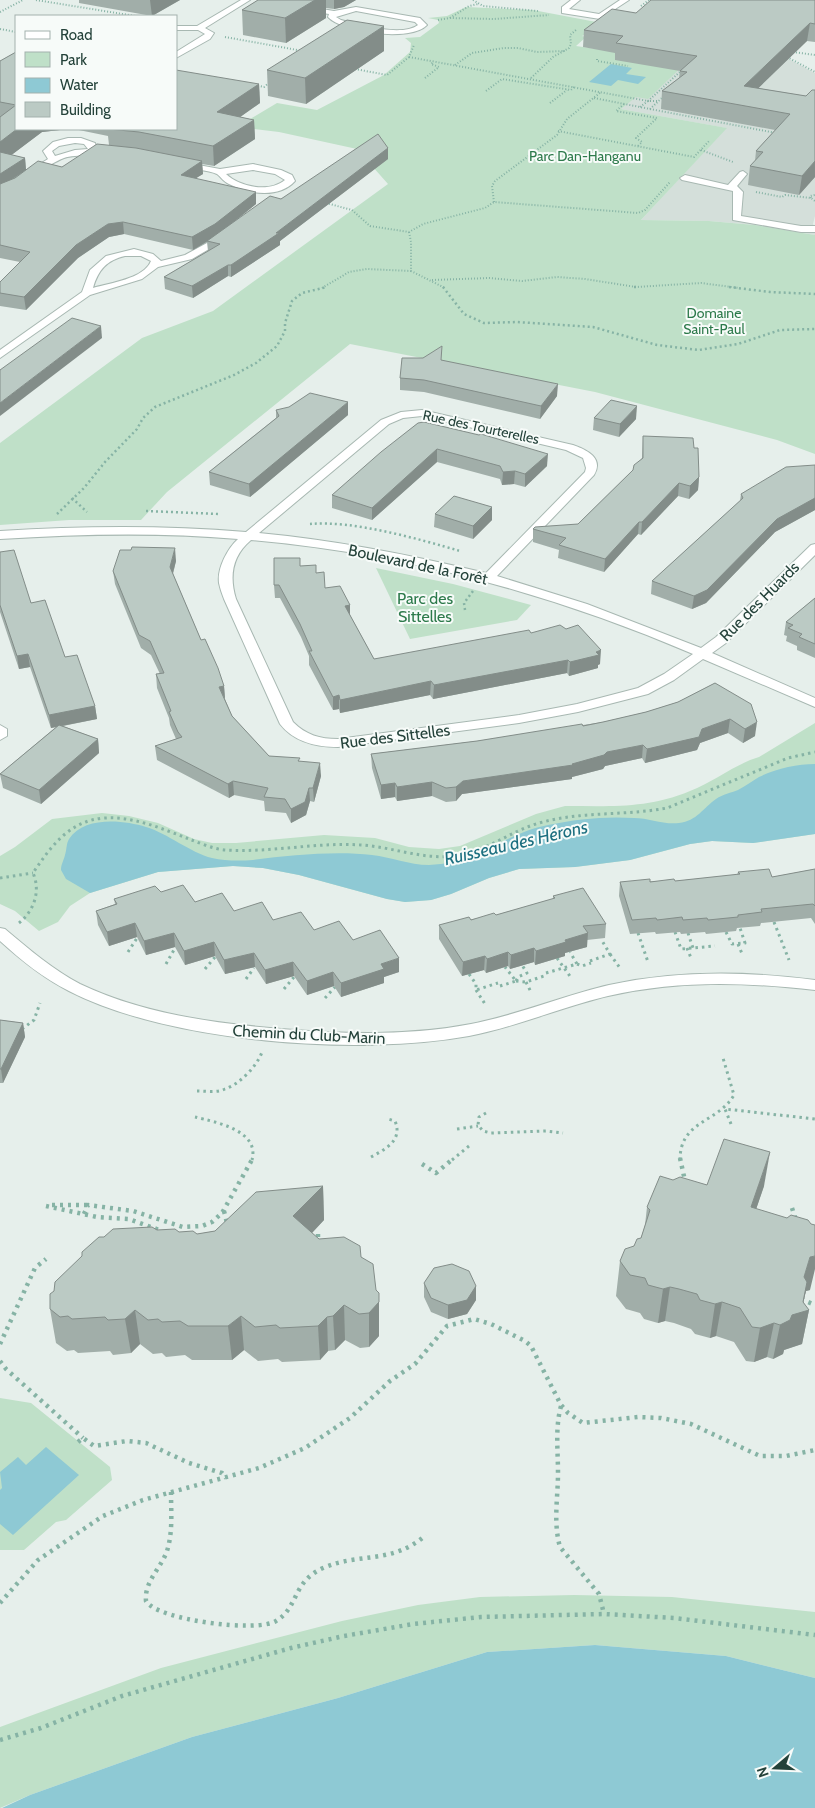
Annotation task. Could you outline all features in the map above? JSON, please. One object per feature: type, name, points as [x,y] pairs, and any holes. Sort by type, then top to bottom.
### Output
[{"type":"street","points":[[199,28],[246,0]]},
{"type":"street","points":[[576,0],[565,8],[565,11],[596,17],[606,14],[625,0]]},
{"type":"street","points":[[302,8],[334,13],[361,10],[417,20],[421,21],[423,25],[420,29],[411,32],[391,32],[338,22],[332,18],[334,13]]},
{"type":"street","points":[[178,28],[199,28],[209,31],[210,35],[178,55]]},
{"type":"street","points":[[0,193],[54,159],[73,152],[93,151],[114,154]]},
{"type":"street","points":[[171,164],[220,172],[253,167],[278,172],[289,177],[290,181],[286,185],[270,189],[253,189],[226,181],[220,172]]},
{"type":"street","points":[[731,187],[743,174]]},
{"type":"street","points":[[685,178],[731,187],[738,192],[736,218],[801,229],[815,229]]},
{"type":"street","points":[[270,189],[270,201]]},
{"type":"street","points":[[2,353],[86,294],[132,280],[144,274],[155,264],[169,263],[187,258],[207,248],[221,238]]},
{"type":"street","points":[[86,294],[96,268],[112,257],[128,253],[138,253],[153,257],[156,260],[155,264]]},
{"type":"street","name":"Rue des Tourterelles","points":[[249,536],[385,422],[401,415],[422,413],[434,415],[569,447],[587,455],[592,460],[593,468],[590,473],[488,578]]},
{"type":"street","name":"Boulevard de la Forêt","points":[[0,535],[59,530],[122,530],[249,536],[349,549],[488,578],[578,605],[703,653],[815,703]]},
{"type":"street","name":"Rue des Sittelles","points":[[249,536],[234,549],[226,575],[225,582],[230,600],[287,724],[295,732],[316,742],[338,743],[424,732],[578,708],[643,691],[669,677],[703,653]]},
{"type":"street","name":"Rue des Huards","points":[[703,653],[725,636],[815,548]]},
{"type":"street","points":[[0,729],[0,736]]},
{"type":"street","name":"Chemin du Club-Marin","points":[[0,934],[33,962],[51,974],[82,990],[134,1010],[176,1022],[213,1028],[300,1036],[384,1039],[461,1031],[498,1024],[610,991],[690,978],[749,977],[815,985]]},
{"type":"path","points":[[0,12],[23,0]]},
{"type":"path","points":[[36,0],[126,15]]},
{"type":"path","points":[[473,0],[478,4]]},
{"type":"path","points":[[450,18],[469,6],[478,4],[538,11]]},
{"type":"path","points":[[100,12],[110,6]]},
{"type":"path","points":[[638,9],[645,10]]},
{"type":"path","points":[[435,20],[450,18],[494,19],[550,15]]},
{"type":"path","points":[[0,29],[15,32]]},
{"type":"path","points":[[530,79],[548,61],[565,51],[571,44],[570,35],[580,29]]},
{"type":"path","points":[[220,36],[309,52]]},
{"type":"path","points":[[257,43],[262,40]]},
{"type":"path","points":[[352,69],[387,75],[409,56],[413,50],[414,40]]},
{"type":"path","points":[[455,65],[466,56],[510,48],[532,52],[565,51]]},
{"type":"path","points":[[790,51],[815,55]]},
{"type":"path","points":[[784,55],[815,72]]},
{"type":"path","points":[[409,56],[600,92],[659,101]]},
{"type":"path","points":[[597,59],[596,61],[628,67],[632,63]]},
{"type":"path","points":[[425,78],[439,67],[431,64],[434,61]]},
{"type":"path","points":[[640,107],[688,64]]},
{"type":"path","points":[[486,91],[502,79],[568,90]]},
{"type":"path","points":[[255,85],[264,87],[272,82]]},
{"type":"path","points":[[545,100],[551,102],[575,87]]},
{"type":"path","points":[[494,202],[492,186],[496,181],[550,140],[567,119],[600,92]]},
{"type":"path","points":[[650,109],[665,95]]},
{"type":"path","points":[[593,98],[783,134]]},
{"type":"path","points":[[624,104],[616,111],[657,118],[636,138],[642,142],[638,146]]},
{"type":"path","points":[[558,131],[694,157],[710,140]]},
{"type":"path","points":[[701,150],[735,164]]},
{"type":"path","points":[[684,155],[689,151]]},
{"type":"path","points":[[325,203],[352,210],[370,226],[409,232],[423,224],[485,208],[494,202],[638,213],[645,210],[670,182],[685,178]]},
{"type":"path","points":[[749,190],[782,198],[786,195],[811,198],[815,201]]},
{"type":"path","points":[[811,198],[810,196],[815,195]]},
{"type":"path","points":[[409,232],[412,242],[409,259],[411,271]]},
{"type":"path","points":[[49,514],[58,514],[84,488],[105,462],[137,429],[143,418],[155,407],[234,375],[256,363],[277,346],[285,330],[285,323],[292,301],[302,293],[326,287],[349,272],[367,269],[411,271],[442,285],[464,314],[484,323],[517,322],[593,327],[657,345],[699,350],[738,344],[780,330],[815,329]]},
{"type":"path","points":[[432,280],[489,278],[510,280],[557,277],[585,279],[636,287],[701,283],[770,292],[815,294]]},
{"type":"path","points":[[72,498],[87,512]]},
{"type":"path","points":[[308,524],[327,523],[388,532],[428,541],[463,552]]},
{"type":"path","points":[[465,610],[464,603],[475,589]]},
{"type":"path","points":[[0,878],[33,873],[46,854],[67,830],[77,824],[104,818],[137,822],[166,830],[209,847],[224,850],[360,844],[426,857],[456,856],[539,823],[580,816],[647,812],[667,808],[788,758],[815,752]]},
{"type":"path","points":[[22,921],[26,919],[31,910],[35,896],[37,883],[33,873]]},
{"type":"path","points":[[774,922],[789,960]]},
{"type":"path","points":[[726,932],[732,944],[745,943],[740,928]]},
{"type":"path","points":[[675,932],[681,949],[715,946]]},
{"type":"path","points":[[638,933],[648,962]]},
{"type":"path","points":[[688,933],[693,948]]},
{"type":"path","points":[[128,952],[137,938]]},
{"type":"path","points":[[601,939],[620,968]]},
{"type":"path","points":[[738,944],[743,956]]},
{"type":"path","points":[[166,964],[175,948]]},
{"type":"path","points":[[687,948],[691,958]]},
{"type":"path","points":[[570,952],[576,964]]},
{"type":"path","points":[[476,990],[516,981],[526,982],[576,964],[582,966],[610,954]]},
{"type":"path","points":[[205,969],[214,957]]},
{"type":"path","points":[[557,958],[572,979]]},
{"type":"path","points":[[516,981],[518,977],[527,974],[522,966]]},
{"type":"path","points":[[505,967],[516,981]]},
{"type":"path","points":[[246,979],[254,968]]},
{"type":"path","points":[[469,974],[485,1004]]},
{"type":"path","points":[[284,989],[294,977]]},
{"type":"path","points":[[526,982],[532,992]]},
{"type":"path","points":[[325,998],[335,986]]},
{"type":"path","points":[[18,1030],[29,1026],[34,1020],[40,1003]]},
{"type":"path","points":[[197,1092],[217,1091],[231,1085],[257,1064],[262,1054],[262,1048]]},
{"type":"path","points":[[687,1185],[679,1160],[680,1148],[686,1136],[704,1120],[725,1109],[734,1095],[724,1058]]},
{"type":"path","points":[[725,1109],[815,1118]]},
{"type":"path","points":[[725,1109],[731,1124]]},
{"type":"path","points":[[486,1113],[478,1117],[478,1126],[482,1131],[502,1135],[539,1131],[563,1133]]},
{"type":"path","points":[[168,1234],[129,1219],[84,1214],[46,1206],[88,1205],[132,1210],[189,1227],[200,1227],[218,1217],[224,1211],[227,1202],[251,1163],[252,1148],[242,1135],[234,1130],[217,1122],[195,1117]]},
{"type":"path","points":[[371,1157],[393,1143],[398,1134],[398,1126],[394,1121],[388,1119]]},
{"type":"path","points":[[457,1129],[478,1126]]},
{"type":"path","points":[[422,1164],[436,1173],[469,1146]]},
{"type":"path","points":[[84,1214],[88,1205]]},
{"type":"path","points":[[789,1224],[798,1223],[792,1208]]},
{"type":"path","points":[[224,1211],[229,1228]]},
{"type":"path","points":[[317,1245],[318,1234]]},
{"type":"path","points":[[0,1344],[35,1268],[46,1259]]},
{"type":"path","points":[[801,1299],[815,1305]]},
{"type":"path","points":[[0,1603],[38,1560],[86,1527],[122,1507],[226,1478],[282,1459],[312,1444],[350,1418],[390,1381],[415,1364],[447,1326],[474,1319],[511,1333],[531,1346],[561,1405],[568,1414],[584,1423],[638,1417],[661,1418],[691,1424],[760,1456],[786,1456],[815,1450]]},
{"type":"path","points":[[0,1361],[94,1446],[127,1441],[146,1442],[189,1462],[222,1473],[226,1478]]},
{"type":"path","points":[[561,1405],[556,1429],[558,1471],[555,1500],[557,1538],[563,1551],[599,1594],[603,1603],[604,1614]]},
{"type":"path","points":[[78,1442],[83,1438]]},
{"type":"path","points":[[171,1492],[171,1524],[168,1545],[163,1560],[150,1582],[146,1594],[146,1602],[150,1607],[164,1614],[224,1624],[254,1627],[268,1625],[285,1615],[298,1588],[312,1573],[337,1565],[403,1551],[426,1536]]},
{"type":"path","points":[[0,1740],[41,1728],[122,1696],[291,1648],[344,1636],[413,1624],[481,1617],[604,1614],[674,1618],[815,1635]]},
{"type":"shaded area","points":[[787,58],[815,73],[815,216],[813,224],[815,235],[755,225],[709,221],[641,220],[726,128],[621,109],[636,96],[686,63]]},
{"type":"green space","name":"Domaine Saint-Paul","points":[[466,7],[533,10],[612,25],[595,29],[582,36],[586,37],[576,46],[687,62],[648,99],[636,97],[621,109],[727,128],[641,220],[709,221],[755,225],[815,235],[815,454],[777,440],[595,392],[350,344],[167,492],[141,520],[69,520],[0,525],[0,443],[142,338],[213,311],[388,184],[357,149],[279,132],[237,127],[277,103],[317,110],[384,75],[410,52],[411,43],[405,38],[420,37],[439,23],[438,20],[428,18],[447,16]]},
{"type":"green space","name":"Parc des Sittelles","points":[[376,568],[453,584],[531,605],[517,620],[410,639]]},
{"type":"green space","points":[[815,723],[815,834],[753,843],[712,841],[690,844],[630,860],[575,867],[519,869],[431,900],[405,902],[387,899],[299,875],[263,868],[233,866],[158,872],[90,893],[70,906],[58,922],[39,931],[15,911],[0,904],[0,856],[52,819],[102,813],[129,816],[158,823],[194,839],[212,843],[236,843],[324,835],[375,838],[409,847],[439,849],[460,846],[536,814],[565,806],[643,804],[674,797],[699,787],[741,764],[759,757]]},
{"type":"green space","points":[[0,1398],[31,1403],[110,1467],[112,1480],[66,1520],[56,1522],[24,1550],[0,1550]]},
{"type":"green space","points":[[574,1595],[672,1597],[815,1612],[815,1678],[726,1656],[595,1645],[487,1652],[338,1698],[192,1737],[30,1795],[0,1808],[0,1727],[161,1668],[342,1621],[418,1605],[480,1597]]},
{"type":"water","points":[[611,64],[632,68],[626,74],[646,77],[638,84],[618,80],[611,86],[589,82]]},
{"type":"water","name":"Ruisseau des Hérons","points":[[815,764],[815,834],[753,843],[712,841],[690,844],[630,860],[575,867],[519,869],[431,900],[405,902],[387,899],[299,875],[263,868],[233,866],[158,872],[90,893],[66,879],[61,870],[69,839],[84,826],[104,822],[126,823],[146,827],[187,848],[222,860],[248,860],[343,853],[379,856],[422,865],[446,863],[476,854],[518,834],[559,823],[613,817],[640,818],[668,823],[685,822],[691,820],[719,797],[738,790],[765,774],[801,765]]},
{"type":"water","points":[[46,1447],[79,1475],[13,1535],[0,1524],[0,1490],[2,1488],[0,1472],[18,1457],[26,1465]]},
{"type":"water","points":[[595,1645],[726,1656],[815,1678],[815,1808],[2,1808],[30,1795],[192,1737],[338,1698],[487,1652]]},
{"type":"building","points":[[258,0],[315,0],[285,18],[242,10]]},
{"type":"building","points":[[651,0],[815,0],[815,24],[810,23],[744,86],[806,96],[812,90],[815,90],[815,161],[802,176],[750,166],[763,152],[756,151],[790,114],[662,91],[687,72],[680,71],[697,56],[616,43],[623,36],[584,30],[612,9],[636,13]]},
{"type":"building","points":[[347,20],[384,26],[305,78],[267,70]]},
{"type":"building","points":[[15,53],[15,105],[0,102],[0,61]]},
{"type":"building","points":[[178,70],[259,84],[217,112],[254,120],[213,146],[118,130],[178,130]]},
{"type":"building","points":[[15,106],[16,130],[0,142],[0,117]]},
{"type":"building","points":[[378,134],[388,148],[276,233],[279,233],[231,265],[192,286],[164,277],[220,244],[207,241],[270,196],[281,199]]},
{"type":"building","points":[[97,144],[136,148],[202,161],[181,175],[256,192],[215,224],[192,237],[123,222],[108,224],[76,245],[24,297],[0,293],[0,282],[30,252],[0,245],[0,184],[15,178],[38,161],[62,167]]},
{"type":"building","points":[[0,152],[25,158],[0,174]]},
{"type":"building","points":[[72,318],[101,326],[0,403],[0,370]]},
{"type":"building","points":[[442,346],[441,360],[558,384],[541,406],[424,380],[400,378],[402,358],[423,358]]},
{"type":"building","points":[[310,393],[348,402],[249,484],[209,472],[279,416],[276,410],[289,407]]},
{"type":"building","points":[[611,400],[637,406],[620,424],[594,418]]},
{"type":"building","points":[[424,422],[481,434],[548,454],[525,474],[515,471],[503,472],[500,466],[437,449],[372,508],[332,495],[381,452],[418,423]]},
{"type":"building","points":[[643,436],[693,438],[694,448],[698,448],[699,477],[690,486],[679,483],[605,559],[559,545],[566,538],[533,529],[535,527],[578,524],[633,470],[634,465],[643,458]]},
{"type":"building","points":[[815,465],[815,498],[777,519],[707,590],[694,596],[652,581],[743,498],[741,494],[786,467]]},
{"type":"building","points":[[454,496],[492,507],[473,526],[435,514]]},
{"type":"building","points":[[132,547],[175,548],[170,567],[201,640],[205,639],[218,668],[224,686],[219,687],[232,716],[269,756],[300,758],[298,761],[320,763],[313,788],[309,788],[305,802],[291,809],[285,799],[264,797],[268,788],[233,781],[228,784],[155,746],[182,737],[169,712],[171,711],[156,674],[164,673],[150,641],[139,635],[113,571],[120,550],[131,550]]},
{"type":"building","points":[[14,550],[31,603],[45,600],[65,657],[77,655],[95,706],[49,715],[28,654],[17,656],[0,605],[0,552]]},
{"type":"building","points":[[274,558],[300,558],[300,566],[316,565],[316,573],[324,572],[325,588],[340,586],[350,605],[345,606],[374,659],[529,630],[531,633],[560,625],[566,629],[578,625],[601,650],[596,652],[599,655],[570,662],[568,660],[434,685],[431,681],[340,700],[339,695],[333,697],[309,651],[312,651],[300,624],[279,585],[274,585]]},
{"type":"building","points":[[815,598],[815,644],[799,637],[802,634],[788,628],[793,625],[786,622]]},
{"type":"building","points":[[715,683],[751,704],[757,722],[745,729],[730,719],[702,729],[699,737],[647,749],[643,745],[607,752],[604,755],[573,765],[463,781],[456,787],[446,788],[432,782],[397,787],[395,783],[381,785],[371,754],[477,741],[603,722],[678,702]]},
{"type":"building","points":[[59,725],[98,739],[39,790],[0,774]]},
{"type":"building","points":[[769,869],[772,877],[815,869],[815,906],[813,904],[761,909],[762,912],[708,920],[707,918],[683,920],[682,917],[632,920],[620,882],[650,879],[650,882],[674,879],[675,881]]},
{"type":"building","points":[[183,885],[195,902],[222,893],[234,911],[262,902],[273,920],[301,912],[314,930],[339,921],[353,940],[380,930],[399,958],[381,964],[384,969],[341,983],[333,972],[307,981],[293,962],[265,970],[254,953],[224,960],[214,942],[184,951],[174,933],[144,941],[135,923],[107,932],[96,911],[117,904],[114,899],[155,886],[161,892]]},
{"type":"building","points":[[583,888],[606,924],[583,926],[588,933],[536,951],[534,948],[511,955],[508,952],[487,959],[485,956],[463,962],[439,925],[469,917],[471,920],[494,913],[496,915]]},
{"type":"building","points":[[0,1020],[23,1023],[1,1069],[0,1069]]},
{"type":"building","points":[[724,1139],[770,1152],[751,1207],[787,1218],[791,1215],[808,1220],[811,1224],[815,1225],[815,1256],[810,1257],[804,1277],[807,1282],[803,1302],[809,1310],[792,1315],[790,1320],[780,1325],[774,1323],[760,1328],[752,1327],[740,1308],[722,1302],[715,1304],[700,1300],[697,1294],[679,1289],[670,1287],[663,1289],[648,1285],[645,1278],[630,1275],[620,1261],[625,1249],[634,1246],[637,1239],[641,1238],[650,1210],[647,1207],[660,1176],[673,1180],[680,1177],[707,1185]]},
{"type":"building","points":[[323,1186],[293,1216],[319,1239],[344,1237],[360,1246],[361,1257],[373,1264],[376,1290],[379,1293],[379,1302],[369,1313],[359,1314],[344,1305],[333,1316],[327,1317],[318,1326],[280,1328],[276,1325],[255,1327],[241,1316],[228,1326],[188,1326],[180,1321],[162,1322],[158,1319],[148,1320],[135,1310],[125,1319],[108,1320],[105,1317],[72,1319],[68,1316],[60,1317],[50,1309],[50,1294],[54,1291],[55,1282],[82,1256],[82,1252],[99,1237],[104,1237],[113,1229],[152,1227],[157,1230],[193,1231],[197,1234],[215,1231],[256,1192]]},
{"type":"building","points":[[452,1264],[469,1271],[476,1286],[467,1300],[448,1305],[431,1298],[424,1283],[434,1268]]},
{"type":"park label","name":"Parc Dan-Hanganu","points":[[585,156]]}]
